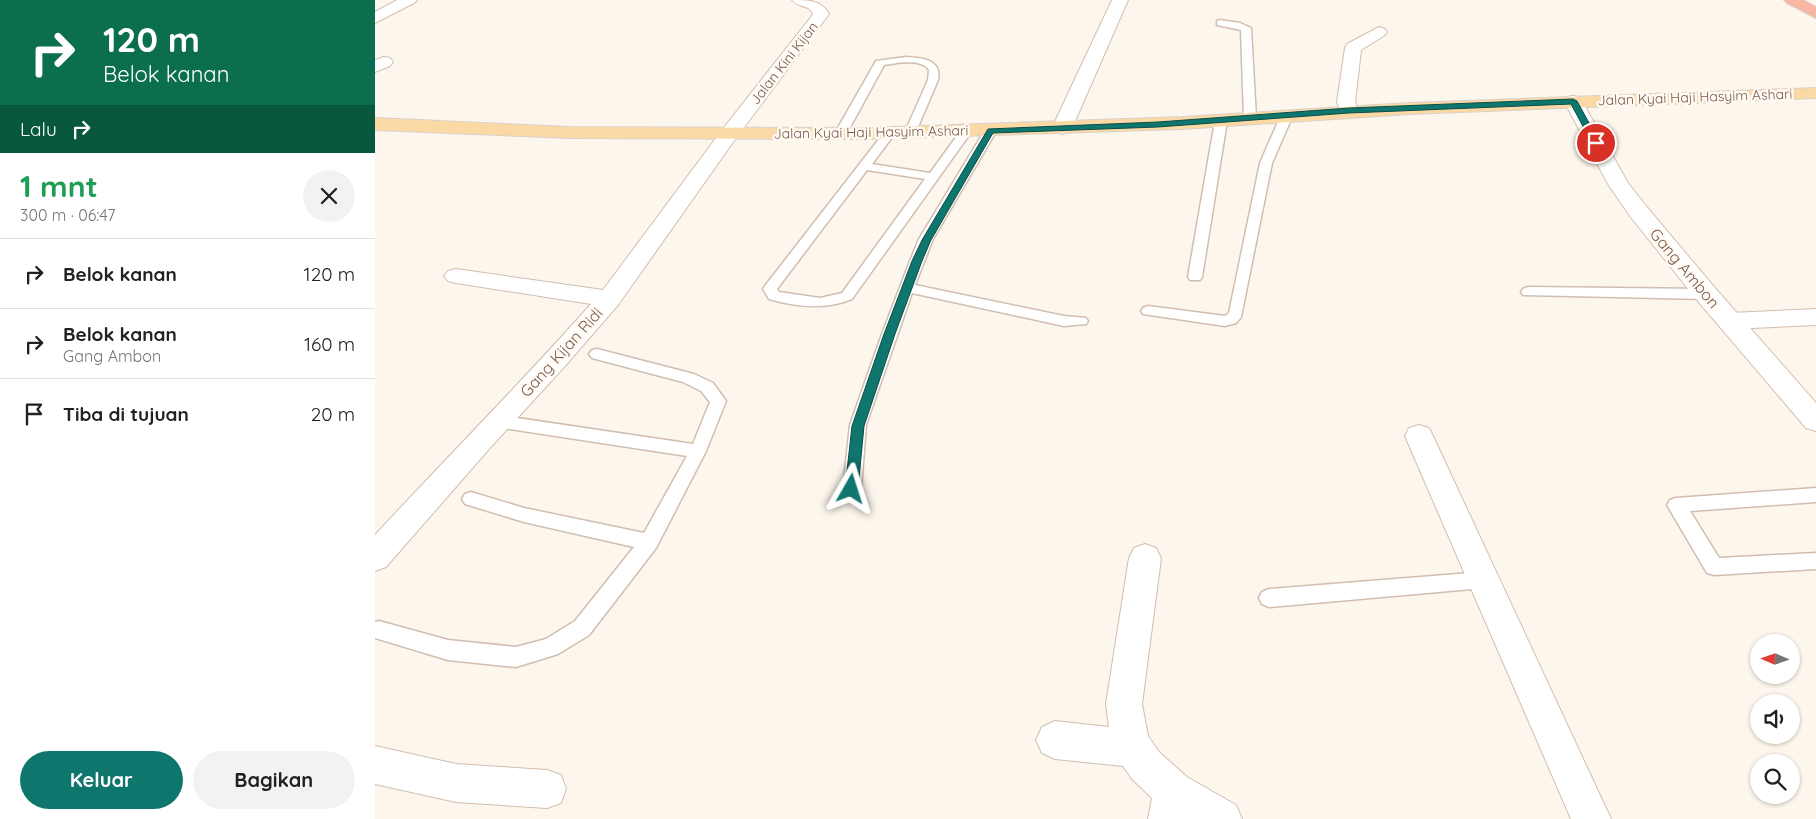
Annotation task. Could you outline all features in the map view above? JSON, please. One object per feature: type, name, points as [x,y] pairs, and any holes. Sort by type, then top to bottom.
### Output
[{"type":"highway","points":[[1792,0],[1816,12]]},
{"type":"main road","name":"Jalan Kyai Haji Hasyim Ashari","points":[[375,124],[495,131],[610,134],[966,131],[1221,121],[1349,111],[1816,93]]},
{"type":"street","points":[[375,18],[409,0]]},
{"type":"street","name":"Jalan Kini Kijan","points":[[729,134],[821,14],[815,4],[800,0]]},
{"type":"street","points":[[1062,128],[1120,0]]},
{"type":"street","points":[[1349,111],[1346,102],[1353,48],[1379,32]]},
{"type":"street","name":"Gang Ambon","points":[[1573,101],[1618,184],[1706,294],[1816,421]]},
{"type":"street","name":"Gang Kijan Ridi","points":[[375,557],[497,421],[556,360],[609,299],[729,134]]},
{"type":"street","points":[[457,276],[609,299]]},
{"type":"street","points":[[1730,321],[1816,317]]},
{"type":"street","points":[[1419,436],[1591,819]]},
{"type":"street","points":[[1145,558],[1124,704],[1127,727],[1134,748],[1155,775],[1171,805],[1221,819]]},
{"type":"street","points":[[1055,740],[1134,748]]},
{"type":"street","points":[[375,765],[456,783],[547,789]]},
{"type":"lane","points":[[1220,23],[1246,28],[1245,57],[1248,71],[1250,118]]},
{"type":"lane","points":[[841,133],[879,63],[889,60],[925,62],[931,66],[934,73],[933,80],[911,132]]},
{"type":"lane","points":[[1148,311],[1225,321],[1231,320],[1236,314],[1266,163],[1287,115]]},
{"type":"lane","points":[[1195,277],[1221,121]]},
{"type":"lane","points":[[851,489],[858,426],[889,334],[926,240],[991,130]]},
{"type":"lane","points":[[891,132],[770,289],[774,296],[819,304],[835,303],[847,296],[966,131]]},
{"type":"lane","points":[[864,166],[932,177]]},
{"type":"lane","points":[[908,288],[1055,319],[1081,321]]},
{"type":"lane","points":[[1528,292],[1706,294]]},
{"type":"lane","points":[[379,630],[448,650],[516,657],[551,647],[582,628],[649,542],[698,451],[718,401],[707,387],[688,378],[597,354]]},
{"type":"lane","points":[[497,421],[698,451]]},
{"type":"lane","points":[[1816,495],[1676,505],[1714,568],[1816,561]]},
{"type":"lane","points":[[471,499],[524,515],[649,542]]},
{"type":"lane","points":[[1269,598],[1483,580]]},
{"type":"route","points":[[851,489],[858,426],[889,334],[917,261],[926,240],[991,130],[1221,121],[1349,111],[1573,101],[1596,143]]}]
